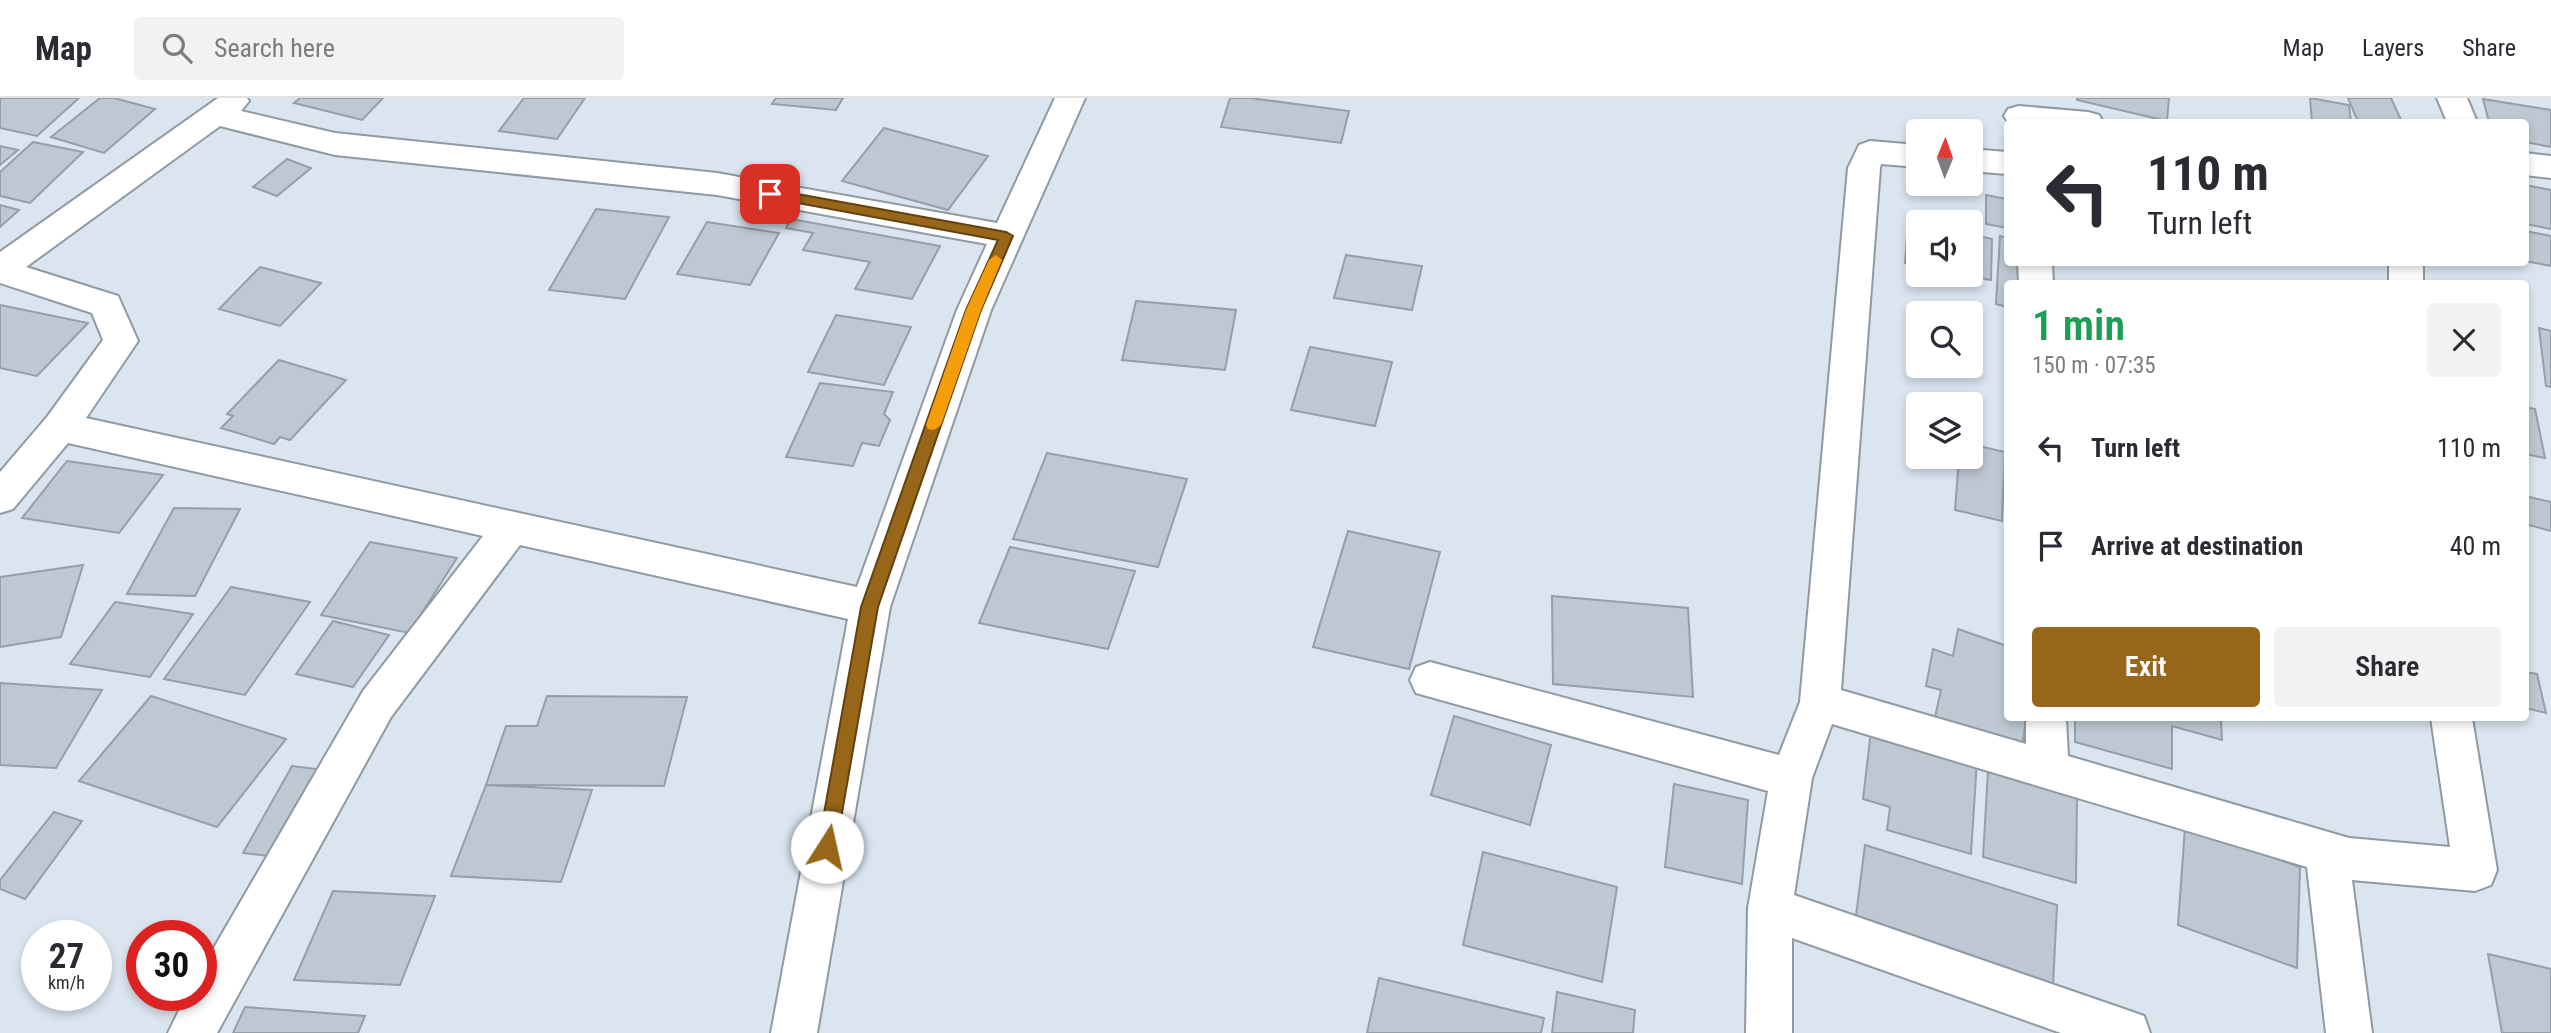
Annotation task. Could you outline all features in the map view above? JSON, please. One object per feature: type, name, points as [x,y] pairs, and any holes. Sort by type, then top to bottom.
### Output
[{"type":"street","points":[[794,1033],[870,607],[974,310],[1070,98]]},
{"type":"street","points":[[2452,98],[2461,119]]},
{"type":"street","points":[[0,270],[227,107],[335,144],[717,184],[1006,236]]},
{"type":"street","points":[[2019,112],[2067,119]]},
{"type":"street","points":[[1769,1033],[1770,908],[1791,778],[1820,702],[1864,168],[1870,152],[1906,155]]},
{"type":"street","points":[[1983,161],[2004,163]]},
{"type":"street","points":[[2529,164],[2551,167]]},
{"type":"street","points":[[0,270],[106,305],[121,341],[60,427],[0,498]]},
{"type":"street","points":[[60,427],[870,607]]},
{"type":"street","points":[[191,1033],[377,704],[512,527]]},
{"type":"street","points":[[1430,680],[1791,778]]},
{"type":"street","points":[[1820,702],[2349,859],[2475,870],[2452,721]]},
{"type":"street","points":[[2046,721],[2048,771]]},
{"type":"street","points":[[2327,853],[2349,1033]]},
{"type":"street","points":[[1770,908],[2127,1033]]},
{"type":"building","points":[[0,98],[79,98],[37,136],[0,128]]},
{"type":"building","points":[[100,98],[114,98],[155,109],[104,153],[51,137]]},
{"type":"building","points":[[300,98],[383,98],[362,120],[294,103]]},
{"type":"building","points":[[524,98],[585,98],[557,139],[499,131]]},
{"type":"building","points":[[776,98],[843,98],[836,110],[772,104]]},
{"type":"building","points":[[1230,98],[1250,98],[1349,111],[1341,143],[1221,127]]},
{"type":"building","points":[[2169,98],[2167,119],[2158,119],[2077,100]]},
{"type":"building","points":[[2310,98],[2349,105],[2351,119],[2312,119]]},
{"type":"building","points":[[2348,98],[2391,98],[2401,119],[2357,119]]},
{"type":"building","points":[[2483,99],[2551,110],[2551,147],[2529,143],[2529,119],[2488,119]]},
{"type":"building","points":[[884,128],[988,156],[948,210],[842,181]]},
{"type":"building","points":[[33,142],[83,152],[30,203],[0,196],[0,172]]},
{"type":"building","points":[[0,146],[18,150],[0,165]]},
{"type":"building","points":[[287,159],[311,168],[277,196],[253,187]]},
{"type":"building","points":[[2529,186],[2551,190],[2551,229],[2529,225]]},
{"type":"building","points":[[1986,195],[2004,198],[2004,227],[1986,224]]},
{"type":"building","points":[[0,205],[19,210],[0,227]]},
{"type":"building","points":[[596,209],[669,217],[625,299],[549,290]]},
{"type":"building","points":[[791,219],[940,246],[912,299],[855,289],[870,262],[803,250],[813,233],[786,228]]},
{"type":"building","points":[[707,222],[779,233],[750,285],[677,274]]},
{"type":"building","points":[[2529,232],[2551,236],[2551,266],[2529,262]]},
{"type":"building","points":[[2000,236],[2004,237],[2004,266],[2025,266],[2024,280],[2004,280],[2004,306],[1996,304]]},
{"type":"building","points":[[1983,237],[1992,239],[1991,280],[1983,279]]},
{"type":"building","points":[[1346,255],[1422,266],[1412,310],[1334,298]]},
{"type":"building","points":[[260,267],[321,283],[280,326],[219,309]]},
{"type":"building","points":[[1136,301],[1236,310],[1225,370],[1122,360]]},
{"type":"building","points":[[0,305],[88,323],[37,376],[0,368]]},
{"type":"building","points":[[836,315],[911,327],[884,385],[808,372]]},
{"type":"building","points":[[2539,328],[2551,331],[2551,387],[2546,386]]},
{"type":"building","points":[[1310,347],[1392,362],[1375,426],[1291,410]]},
{"type":"building","points":[[279,360],[346,380],[290,440],[280,437],[274,444],[221,428],[233,416],[227,414]]},
{"type":"building","points":[[820,383],[893,392],[884,414],[890,420],[879,446],[862,443],[853,466],[786,457]]},
{"type":"building","points":[[2529,408],[2535,409],[2545,458],[2529,455]]},
{"type":"building","points":[[1983,447],[2004,452],[2002,521],[1955,510],[1958,469],[1983,469]]},
{"type":"building","points":[[1047,453],[1187,479],[1158,567],[1013,539]]},
{"type":"building","points":[[67,461],[163,475],[119,533],[22,518]]},
{"type":"building","points":[[2529,497],[2551,502],[2551,531],[2529,525]]},
{"type":"building","points":[[174,508],[240,509],[195,596],[127,594]]},
{"type":"building","points":[[1348,531],[1440,552],[1409,669],[1313,647]]},
{"type":"building","points":[[370,542],[457,558],[409,633],[321,615]]},
{"type":"building","points":[[1010,547],[1135,571],[1108,649],[979,623]]},
{"type":"building","points":[[83,565],[61,637],[0,647],[0,577]]},
{"type":"building","points":[[231,587],[310,602],[245,695],[164,679]]},
{"type":"building","points":[[1552,596],[1688,608],[1693,697],[1553,684]]},
{"type":"building","points":[[115,602],[193,614],[150,677],[70,664]]},
{"type":"building","points":[[333,621],[389,635],[353,687],[296,674]]},
{"type":"building","points":[[1958,629],[2004,645],[2004,721],[2026,721],[2022,747],[1935,717],[1941,690],[1926,686],[1933,649],[1953,656]]},
{"type":"building","points":[[2529,673],[2537,674],[2546,713],[2529,709]]},
{"type":"building","points":[[0,683],[102,690],[56,768],[0,765]]},
{"type":"building","points":[[151,696],[286,739],[217,827],[79,781]]},
{"type":"building","points":[[547,696],[687,697],[664,786],[486,785],[506,726],[537,726]]},
{"type":"building","points":[[1454,716],[1551,745],[1530,825],[1431,795]]},
{"type":"building","points":[[2075,721],[2221,721],[2222,740],[2172,726],[2172,769],[2075,742]]},
{"type":"building","points":[[1871,731],[1977,760],[1971,854],[1887,830],[1890,807],[1863,799]]},
{"type":"building","points":[[292,766],[324,770],[277,857],[243,853]]},
{"type":"building","points":[[1988,771],[2077,795],[2076,883],[1983,857]]},
{"type":"building","points":[[1674,784],[1748,800],[1742,884],[1665,867]]},
{"type":"building","points":[[486,785],[592,790],[561,882],[451,876]]},
{"type":"building","points":[[54,812],[82,821],[25,899],[0,889],[0,880]]},
{"type":"building","points":[[2185,827],[2300,867],[2297,968],[2178,925]]},
{"type":"building","points":[[1865,845],[2057,905],[2053,986],[1855,923]]},
{"type":"building","points":[[1483,852],[1617,887],[1602,982],[1463,945]]},
{"type":"building","points":[[333,891],[435,896],[400,985],[294,980]]},
{"type":"building","points":[[2488,954],[2551,969],[2551,1033],[2502,1033]]},
{"type":"building","points":[[1379,978],[1544,1018],[1541,1033],[1367,1033]]},
{"type":"building","points":[[1557,992],[1635,1010],[1633,1033],[1552,1033]]},
{"type":"building","points":[[245,1007],[365,1016],[358,1033],[233,1033]]},
{"type":"slow traffic","points":[[934,425],[974,310],[996,260]]},
{"type":"route","points":[[770,194],[1006,236],[974,310],[870,607],[827,847]]}]
